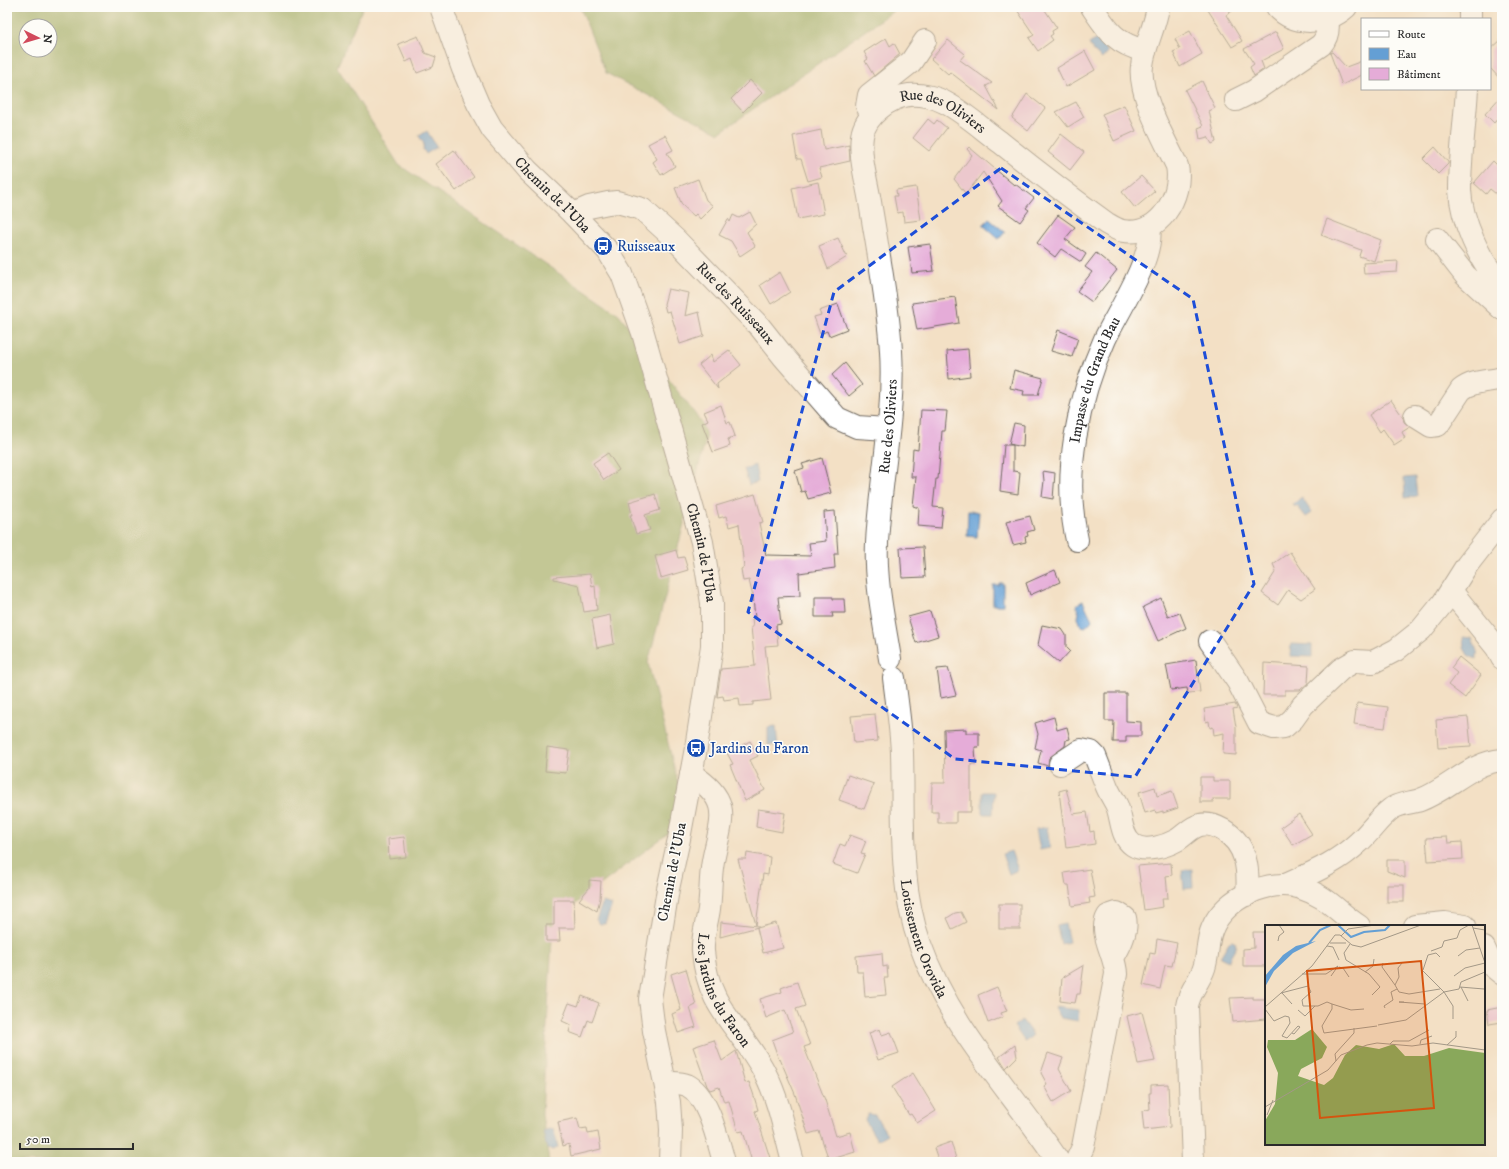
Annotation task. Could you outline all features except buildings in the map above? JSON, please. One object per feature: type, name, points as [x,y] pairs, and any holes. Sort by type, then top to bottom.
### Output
[{"type":"street","name":"Chemin de l'Uba","points":[[441,7],[468,81],[492,129],[527,170],[573,214],[608,251],[626,283],[643,333],[702,542],[712,603],[713,628],[692,774],[680,839],[668,889],[651,987],[651,1017],[666,1083],[670,1117],[670,1162]]},
{"type":"street","points":[[1092,7],[1115,39],[1126,45],[1145,51]]},
{"type":"street","points":[[1149,227],[1163,216],[1173,200],[1178,186],[1179,176],[1177,166],[1144,92],[1141,71],[1145,51],[1158,7]]},
{"type":"street","points":[[1277,7],[1285,14],[1297,19],[1318,21],[1327,19],[1346,7]]},
{"type":"street","points":[[1470,7],[1470,18]]},
{"type":"street","points":[[1236,100],[1254,91],[1321,45],[1327,36],[1327,19]]},
{"type":"street","points":[[872,115],[867,106],[869,95],[911,62],[925,41]]},
{"type":"street","points":[[1467,90],[1460,191],[1468,227],[1483,261],[1502,283]]},
{"type":"street","name":"Rue des Oliviers","points":[[892,668],[880,596],[877,558],[887,429],[891,360],[890,336],[862,145],[865,128],[872,115],[890,102],[908,95],[928,96],[938,99],[946,103],[986,132],[1106,224],[1124,231],[1149,227]]},
{"type":"street","name":"Rue des Ruisseaux","points":[[573,214],[589,207],[608,202],[617,202],[642,209],[676,240],[760,327],[793,369],[837,418],[857,427],[887,429]]},
{"type":"street","name":"Impasse du Grand Bau","points":[[1077,540],[1072,502],[1072,480],[1076,434],[1080,416],[1102,348],[1144,260],[1149,238],[1149,227]]},
{"type":"street","points":[[1437,239],[1465,275],[1502,309]]},
{"type":"street","points":[[1415,416],[1431,426],[1438,425],[1461,390],[1466,386],[1478,381],[1491,381],[1502,378]]},
{"type":"street","points":[[1210,641],[1238,682],[1259,722],[1274,728],[1284,727],[1293,719],[1304,704],[1341,669],[1355,661],[1373,662],[1396,650],[1422,630],[1451,591],[1467,565],[1502,520]]},
{"type":"street","points":[[1451,591],[1497,648],[1502,658]]},
{"type":"street","name":"Lotissement Orovida","points":[[892,668],[902,751],[902,826],[905,868],[910,905],[919,944],[939,990],[952,1013],[972,1044],[1059,1162]]},
{"type":"street","points":[[1060,764],[1081,750],[1091,752],[1117,806],[1126,836],[1130,842],[1138,848],[1150,848],[1175,841],[1194,827],[1201,825],[1214,825],[1226,832],[1244,852],[1246,862],[1247,895]]},
{"type":"street","points":[[1193,1162],[1186,1017],[1188,999],[1205,966],[1208,941],[1212,927],[1226,910],[1247,895],[1269,887],[1288,884],[1329,866],[1359,842],[1391,808],[1421,799],[1477,768],[1488,763],[1502,760]]},
{"type":"street","name":"Les Jardins du Faron","points":[[692,774],[711,791],[719,802],[722,814],[722,827],[712,868],[709,910],[703,941],[706,975],[713,995],[724,1015],[746,1044],[765,1073],[774,1095],[793,1162]]},
{"type":"street","points":[[1288,884],[1313,892],[1328,900],[1358,925]]},
{"type":"street","points":[[1425,925],[1445,923],[1459,925]]},
{"type":"street","points":[[1485,950],[1492,966],[1502,974]]},
{"type":"street","points":[[1076,1162],[1083,1147],[1115,982],[1116,968],[1114,956]]},
{"type":"street","points":[[666,1083],[682,1083],[688,1085],[702,1099],[724,1162]]},
{"type":"highlighted area","points":[[1001,168],[1193,299],[1254,584],[1135,777],[955,759],[748,612],[834,292]]},
{"type":"green space","points":[[7,7],[363,7],[337,67],[399,165],[619,314],[708,431],[648,663],[687,819],[553,921],[542,1114],[549,1162],[7,1162]]},
{"type":"green space","points":[[580,7],[899,7],[719,133],[606,73]]},
{"type":"water","points":[[1097,39],[1108,52],[1102,59],[1094,52],[1089,44]]},
{"type":"water","points":[[427,131],[437,147],[426,154],[423,149],[424,144],[419,136]]},
{"type":"water","points":[[989,219],[1005,232],[999,239],[983,225]]},
{"type":"water","points":[[755,465],[758,482],[749,485],[744,469]]},
{"type":"water","points":[[1415,477],[1417,496],[1405,498],[1404,478]]},
{"type":"water","points":[[1302,498],[1312,513],[1306,517],[1297,506],[1295,507],[1293,504]]},
{"type":"water","points":[[968,511],[979,512],[977,537],[967,536]]},
{"type":"water","points":[[999,583],[1003,583],[1003,605],[993,605],[993,585],[999,585]]},
{"type":"water","points":[[1083,601],[1092,620],[1084,627],[1081,626],[1076,605]]},
{"type":"water","points":[[1463,637],[1472,638],[1478,654],[1476,654],[1476,659],[1468,655],[1464,648]]},
{"type":"water","points":[[1291,644],[1312,645],[1312,657],[1290,656]]},
{"type":"water","points":[[776,726],[778,748],[776,748],[775,745],[768,745],[768,727]]},
{"type":"water","points":[[982,792],[994,792],[993,814],[982,814]]},
{"type":"water","points":[[1047,827],[1050,848],[1040,850],[1036,829]]},
{"type":"water","points":[[1011,851],[1018,870],[1009,874],[1002,854]]},
{"type":"water","points":[[1192,869],[1193,888],[1184,889],[1182,870]]},
{"type":"water","points":[[603,902],[612,905],[605,924],[600,924],[596,920]]},
{"type":"water","points":[[1065,924],[1069,942],[1061,944],[1057,926]]},
{"type":"water","points":[[1232,941],[1236,943],[1235,946],[1237,946],[1228,961],[1220,957],[1229,942]]},
{"type":"water","points":[[1054,1007],[1079,1010],[1078,1021],[1060,1018]]},
{"type":"water","points":[[1022,1020],[1033,1035],[1025,1042],[1014,1026]]},
{"type":"water","points":[[868,1114],[875,1115],[887,1134],[877,1140],[865,1120]]},
{"type":"water","points":[[553,1128],[558,1147],[554,1150],[547,1149],[543,1131]]},
{"type":"place","name":"Ruisseaux","points":[[603,246]]},
{"type":"place","name":"Jardins du Faron","points":[[696,748]]}]
